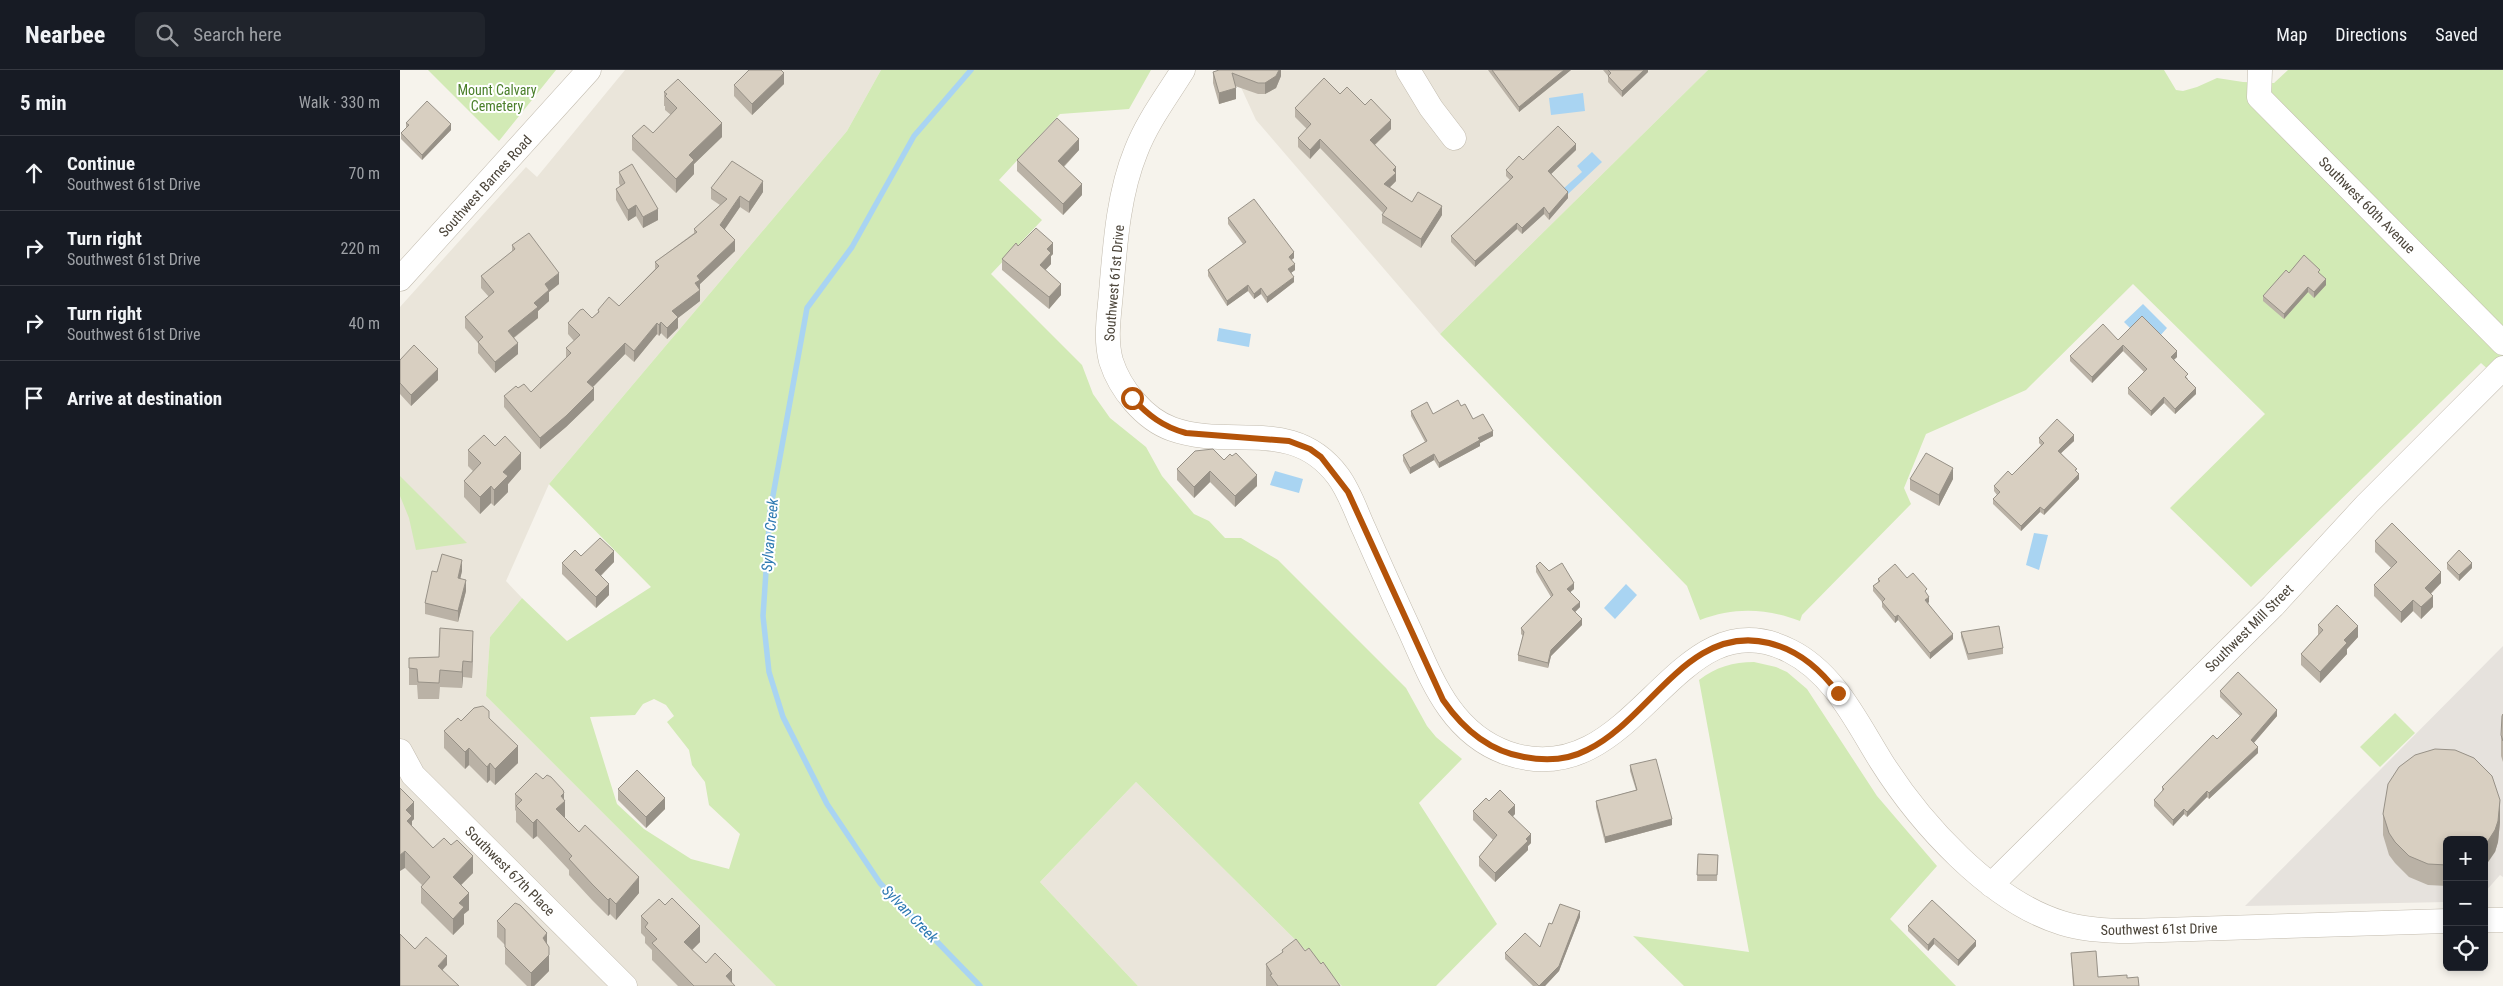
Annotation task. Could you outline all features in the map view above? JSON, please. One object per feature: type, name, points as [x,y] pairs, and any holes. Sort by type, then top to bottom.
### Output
[{"type":"street","name":"Southwest Barnes Road","points":[[400,279],[589,70]]},
{"type":"street","name":"Southwest 61st Drive","points":[[1183,70],[1145,130],[1136,151],[1124,193],[1114,261],[1108,336],[1110,355],[1123,387],[1144,411],[1165,426],[1186,433],[1289,441],[1310,449],[1321,457],[1348,492],[1443,700],[1465,728],[1490,746],[1511,754],[1547,760],[1572,756],[1587,750],[1607,738],[1633,716],[1689,662],[1705,651],[1742,641],[1762,641],[1778,645],[1806,660],[1830,682],[1907,798],[1931,827],[1991,885],[2016,902],[2044,916],[2065,924],[2105,931],[2443,921]]},
{"type":"street","points":[[1408,70],[1431,108],[1454,138]]},
{"type":"street","name":"Southwest 60th Avenue","points":[[2246,70],[2260,70],[2259,97],[2503,343]]},
{"type":"street","name":"Southwest Mill Street","points":[[1991,885],[2273,606],[2367,504],[2503,368]]},
{"type":"street","name":"Southwest 67th Place","points":[[400,752],[413,774],[620,984]]},
{"type":"street","points":[[2488,920],[2503,920]]},
{"type":"shaded area","points":[[625,70],[881,70],[847,131],[549,484],[506,581],[522,598],[490,637],[486,696],[776,986],[400,986],[400,307],[526,167],[537,177]]},
{"type":"shaded area","points":[[1233,70],[1708,70],[1440,334],[1256,120]]},
{"type":"shaded area","points":[[2503,646],[2503,877],[2500,875],[2488,888],[2488,836],[2443,836],[2443,902],[2245,906]]},
{"type":"shaded area","points":[[1136,782],[1342,986],[1138,986],[1040,882]]},
{"type":"green space","name":"Mount Calvary Cemetery","points":[[428,70],[556,70],[499,141]]},
{"type":"green space","points":[[881,70],[1151,70],[1129,109],[1060,114],[999,180],[1042,220],[991,274],[1082,365],[1093,394],[1110,418],[1146,447],[1162,476],[1194,514],[1209,521],[1225,538],[1241,538],[1278,560],[1406,688],[1427,726],[1436,737],[1462,759],[1419,803],[1497,924],[1436,986],[1342,986],[1136,782],[1040,882],[1138,986],[776,986],[486,696],[490,637],[522,598],[567,641],[651,587],[549,484],[847,131]],"holes":[[[654,699],[666,705],[674,716],[667,722],[689,750],[692,765],[705,782],[709,805],[740,834],[729,869],[691,859],[644,829],[617,804],[590,717],[635,715],[643,704]]]},
{"type":"green space","points":[[1708,70],[2164,70],[2176,90],[2183,91],[2217,78],[2243,82],[2274,83],[2288,70],[2503,70],[2503,383],[2481,363],[2251,587],[2170,508],[2265,414],[2133,284],[2026,390],[1926,434],[1904,488],[1911,504],[1802,615],[1800,621],[1775,614],[1750,611],[1725,613],[1700,620],[1687,586],[1440,334]]},
{"type":"green space","points":[[400,476],[467,543],[416,550],[409,518],[400,496]]},
{"type":"green space","points":[[1754,662],[1776,667],[1787,672],[1807,689],[1877,796],[1937,866],[1890,919],[1956,986],[1684,986],[1633,936],[1749,952],[1699,680],[1725,666]]},
{"type":"green space","points":[[2395,713],[2415,733],[2380,767],[2360,747]]},
{"type":"water","points":[[1583,93],[1585,111],[1551,115],[1549,98]]},
{"type":"water","points":[[1592,152],[1602,162],[1568,194],[1563,189],[1582,172],[1577,166]]},
{"type":"water","points":[[2143,304],[2167,328],[2159,337],[2132,330],[2124,322]]},
{"type":"water","points":[[1219,328],[1251,334],[1249,347],[1217,341]]},
{"type":"water","points":[[1275,471],[1303,479],[1299,493],[1270,485]]},
{"type":"water","points":[[2034,533],[2048,535],[2039,570],[2026,565]]},
{"type":"water","points":[[1626,584],[1637,595],[1615,619],[1604,608]]},
{"type":"building","points":[[749,70],[781,70],[784,73],[752,104],[734,85]]},
{"type":"building","points":[[1219,70],[1279,70],[1276,76],[1265,83],[1258,83],[1232,73],[1236,88],[1219,93],[1213,72]]},
{"type":"building","points":[[1492,70],[1564,70],[1519,107]]},
{"type":"building","points":[[1608,70],[1644,70],[1622,91],[1608,76],[1611,73]]},
{"type":"building","points":[[1324,78],[1340,94],[1347,87],[1365,105],[1371,99],[1391,120],[1370,140],[1396,167],[1393,170],[1396,173],[1384,184],[1412,202],[1418,192],[1442,206],[1421,239],[1382,215],[1387,208],[1320,139],[1310,150],[1298,138],[1311,124],[1295,108]]},
{"type":"building","points":[[678,79],[722,123],[689,155],[694,160],[676,179],[632,136],[644,125],[653,133],[677,108],[665,96],[667,94],[664,92]]},
{"type":"building","points":[[427,101],[451,124],[422,155],[401,133],[409,125],[406,123]]},
{"type":"building","points":[[1057,118],[1079,139],[1058,161],[1082,184],[1063,204],[1017,160]]},
{"type":"building","points":[[1558,126],[1576,144],[1548,171],[1568,192],[1549,214],[1544,207],[1522,228],[1517,223],[1475,261],[1451,236],[1513,177],[1506,170],[1519,156],[1523,160]]},
{"type":"building","points":[[732,161],[763,181],[749,202],[740,196],[720,225],[735,240],[697,276],[700,280],[695,283],[700,290],[672,311],[678,317],[667,328],[661,322],[659,325],[657,323],[634,351],[625,343],[587,382],[594,388],[566,416],[540,438],[504,396],[516,386],[518,388],[524,384],[531,392],[571,353],[566,348],[580,335],[568,323],[580,310],[583,309],[592,318],[599,312],[598,310],[609,297],[619,306],[659,266],[655,262],[697,232],[694,229],[727,199],[711,188]]},
{"type":"building","points":[[632,164],[658,209],[643,217],[636,205],[628,210],[616,189],[625,183],[619,172]]},
{"type":"building","points":[[1254,199],[1294,252],[1289,257],[1295,264],[1288,269],[1294,277],[1267,297],[1261,288],[1254,294],[1248,285],[1227,301],[1208,270],[1246,242],[1228,218]]},
{"type":"building","points":[[1036,228],[1053,243],[1047,249],[1051,253],[1040,265],[1061,284],[1049,297],[1002,259],[1016,243],[1018,246]]},
{"type":"building","points":[[529,233],[559,273],[545,284],[549,290],[534,303],[538,307],[508,331],[518,343],[495,362],[478,342],[483,337],[465,317],[494,292],[481,276],[515,249],[512,245]]},
{"type":"building","points":[[2304,255],[2320,270],[2318,272],[2326,279],[2314,292],[2308,287],[2284,314],[2263,296],[2286,270],[2289,273]]},
{"type":"building","points":[[2142,316],[2177,351],[2171,357],[2188,374],[2185,377],[2196,388],[2175,409],[2164,397],[2151,411],[2128,388],[2147,369],[2123,345],[2092,377],[2070,356],[2103,324],[2118,340]]},
{"type":"building","points":[[414,345],[438,369],[411,395],[400,383],[400,360]]},
{"type":"building","points":[[1458,400],[1461,406],[1465,404],[1473,419],[1483,414],[1493,431],[1478,438],[1480,440],[1439,463],[1434,454],[1410,468],[1403,455],[1427,441],[1411,411],[1427,402],[1433,414]]},
{"type":"building","points":[[2057,419],[2074,435],[2058,451],[2077,469],[2075,470],[2079,474],[2044,510],[2040,507],[2021,526],[1993,499],[2000,492],[1994,486],[2008,471],[2012,475],[2044,443],[2039,438]]},
{"type":"building","points":[[484,435],[495,446],[505,436],[521,453],[503,472],[508,476],[494,490],[491,486],[480,497],[464,481],[481,463],[468,450]]},
{"type":"building","points":[[1213,449],[1224,460],[1230,454],[1232,456],[1236,453],[1257,475],[1235,496],[1210,471],[1194,487],[1177,469],[1195,451]]},
{"type":"building","points":[[1926,453],[1953,468],[1939,495],[1910,479]]},
{"type":"building","points":[[2392,523],[2441,572],[2425,588],[2433,596],[2421,607],[2413,600],[2401,612],[2374,585],[2397,562],[2375,541]]},
{"type":"building","points":[[600,538],[614,551],[595,570],[609,584],[596,597],[562,563],[575,550],[581,556]]},
{"type":"building","points":[[2459,550],[2472,563],[2459,575],[2447,563]]},
{"type":"building","points":[[442,554],[462,560],[458,578],[466,580],[458,611],[425,603],[432,571],[437,572]]},
{"type":"building","points":[[1540,562],[1549,571],[1562,563],[1574,583],[1567,589],[1580,602],[1572,609],[1582,619],[1551,650],[1548,663],[1518,655],[1524,632],[1521,628],[1553,595],[1536,566]]},
{"type":"building","points":[[1895,564],[1907,578],[1913,573],[1927,589],[1925,591],[1929,597],[1925,600],[1953,634],[1930,653],[1898,615],[1895,617],[1882,602],[1885,599],[1873,586]]},
{"type":"building","points":[[2337,605],[2358,626],[2344,640],[2347,643],[2320,672],[2301,654],[2323,630],[2318,625]]},
{"type":"building","points":[[1999,626],[2003,648],[1968,654],[1961,632]]},
{"type":"building","points":[[440,628],[473,631],[472,662],[463,661],[462,672],[440,670],[439,683],[418,682],[417,669],[409,668],[409,658],[439,657]]},
{"type":"building","points":[[2238,672],[2277,710],[2251,740],[2258,747],[2209,793],[2207,791],[2187,812],[2184,809],[2173,820],[2154,800],[2164,789],[2162,787],[2213,735],[2217,739],[2242,714],[2220,691]]},
{"type":"building","points":[[483,706],[489,711],[489,718],[518,746],[495,769],[490,763],[487,767],[469,748],[465,752],[444,731],[458,718],[461,721],[474,708]]},
{"type":"building","points":[[2503,714],[2503,741],[2501,735]]},
{"type":"building","points":[[2435,749],[2455,750],[2474,758],[2492,776],[2500,800],[2498,821],[2488,841],[2488,836],[2443,836],[2443,865],[2428,864],[2409,856],[2389,833],[2383,814],[2388,784],[2399,767],[2415,755]]},
{"type":"building","points":[[1656,759],[1672,819],[1605,837],[1596,801],[1637,790],[1630,765]]},
{"type":"building","points":[[637,770],[665,798],[646,817],[618,789]]},
{"type":"building","points":[[536,773],[543,779],[547,775],[551,777],[563,790],[564,793],[561,796],[565,801],[556,809],[579,832],[585,825],[639,877],[616,904],[610,898],[608,900],[592,884],[569,859],[572,856],[537,819],[533,823],[516,806],[522,800],[515,794]]},
{"type":"building","points":[[400,788],[414,802],[406,810],[412,816],[407,821],[433,848],[444,838],[451,845],[457,840],[473,856],[453,877],[469,893],[459,903],[464,907],[453,919],[421,887],[430,877],[405,851],[400,855]]},
{"type":"building","points":[[1500,790],[1515,805],[1508,812],[1531,834],[1526,839],[1528,841],[1495,873],[1479,857],[1497,835],[1473,811],[1486,798],[1489,801]]},
{"type":"building","points":[[1698,854],[1718,855],[1717,875],[1697,875]]},
{"type":"building","points":[[672,898],[700,926],[684,942],[706,963],[715,953],[732,970],[726,976],[735,986],[694,986],[652,943],[657,939],[645,927],[648,923],[641,916],[659,899],[665,905]]},
{"type":"building","points":[[1932,900],[1976,941],[1958,960],[1934,938],[1928,945],[1908,926]]},
{"type":"building","points":[[515,903],[520,905],[547,933],[543,938],[549,947],[549,955],[531,973],[505,947],[505,929],[497,921]]},
{"type":"building","points":[[1560,904],[1580,911],[1559,966],[1539,986],[1505,953],[1525,933],[1540,947],[1549,923],[1552,924]]},
{"type":"building","points":[[400,934],[415,949],[426,937],[447,956],[438,966],[459,986],[400,986]]},
{"type":"building","points":[[1296,939],[1305,951],[1309,948],[1321,964],[1323,962],[1340,986],[1278,986],[1270,975],[1272,974],[1266,964],[1283,952],[1282,950]]},
{"type":"building","points":[[2096,951],[2098,977],[2127,975],[2127,978],[2138,977],[2139,986],[2074,986],[2071,953]]},
{"type":"waterway","name":"Sylvan Creek","points":[[971,70],[914,136],[852,247],[807,308],[770,512],[763,616],[769,672],[783,717],[827,804],[880,883],[980,986]]},
{"type":"route","points":[[1132,398],[1157,422],[1174,430],[1186,433],[1289,441],[1310,449],[1321,457],[1339,477],[1348,492],[1393,595],[1443,700],[1456,719],[1465,728],[1490,746],[1517,756],[1547,760],[1572,756],[1587,750],[1607,738],[1633,716],[1689,662],[1705,651],[1731,642],[1762,641],[1778,645],[1793,652],[1818,670],[1838,693]]}]
